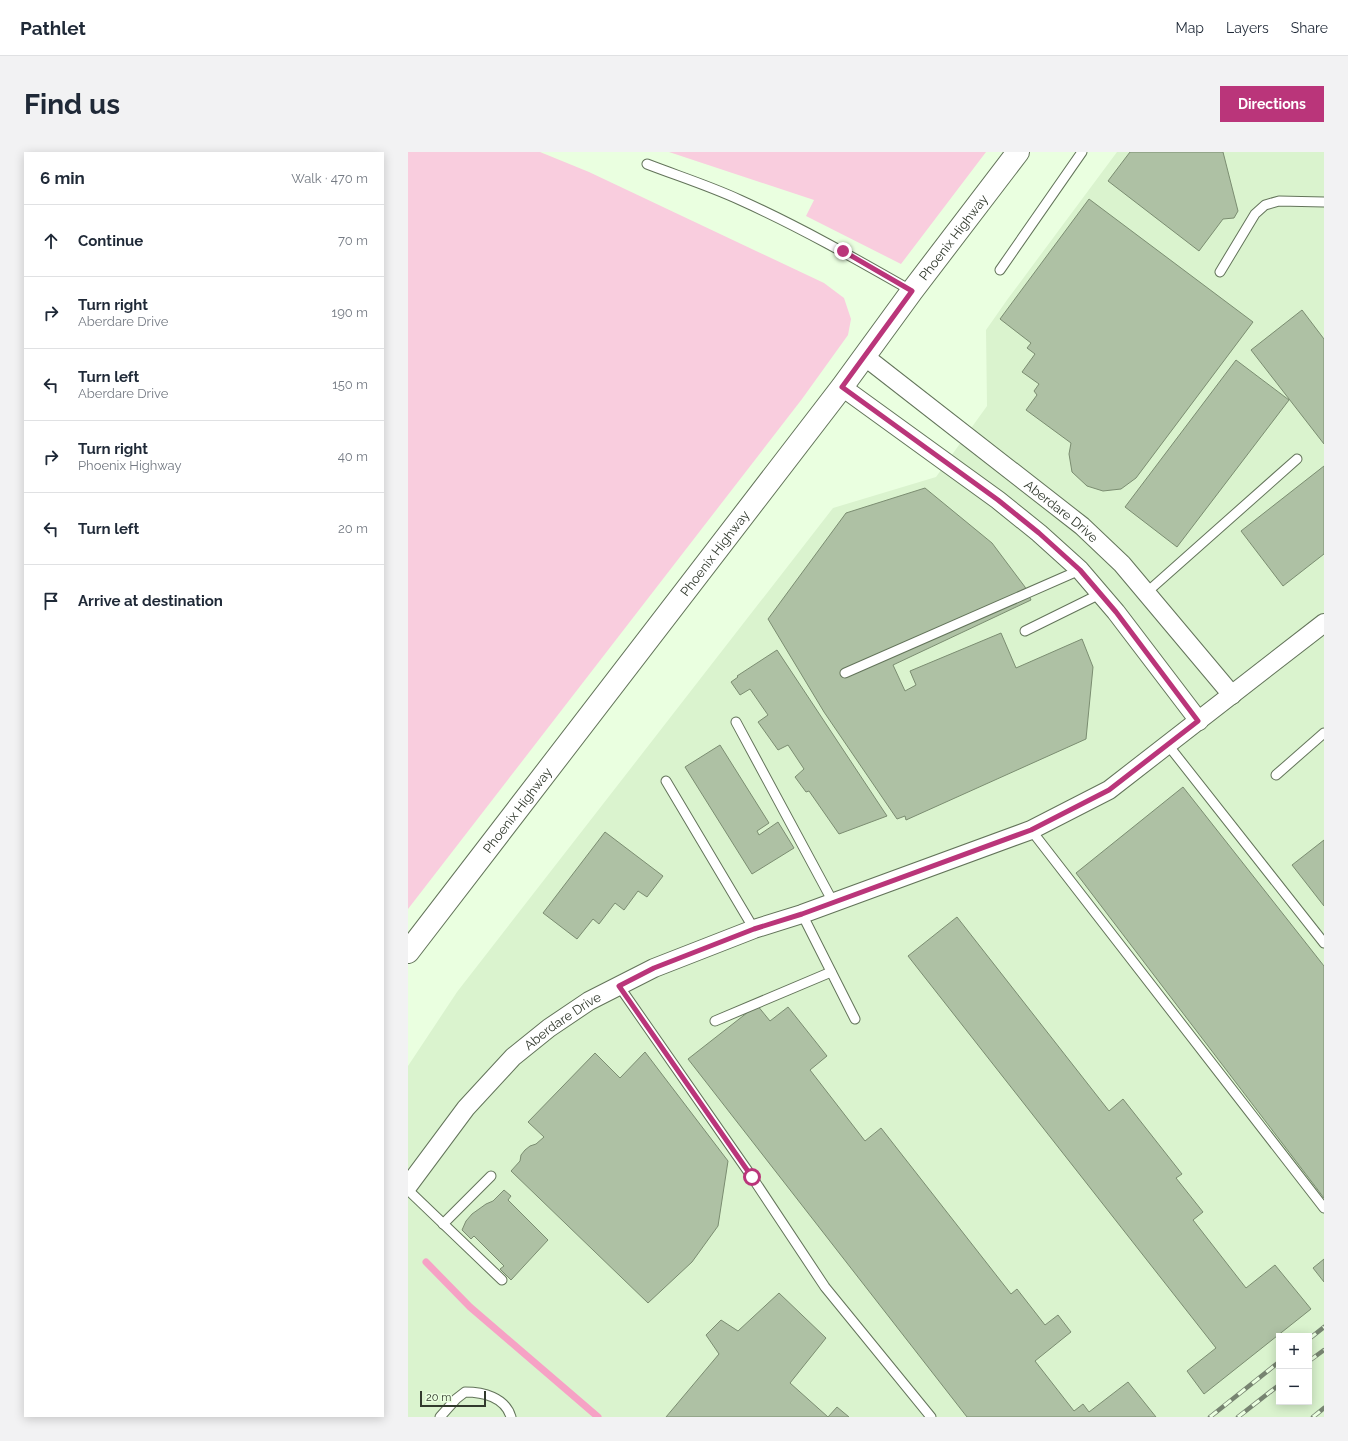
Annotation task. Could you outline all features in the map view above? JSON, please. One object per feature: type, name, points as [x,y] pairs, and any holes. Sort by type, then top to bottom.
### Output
[{"type":"main road","name":"Phoenix Highway","points":[[408,952],[842,387],[912,291],[1018,152]]},
{"type":"street","name":"Aberdare Drive","points":[[864,356],[1082,526],[1122,564],[1232,695]]},
{"type":"street","points":[[842,387],[998,500],[1039,533],[1080,570],[1116,612],[1198,721]]},
{"type":"street","name":"Aberdare Drive","points":[[408,1186],[466,1108],[513,1058],[549,1028],[589,1001],[654,968],[754,929],[802,914],[1031,830],[1109,790],[1324,623]]},
{"type":"lane","points":[[1000,270],[1082,152]]},
{"type":"lane","points":[[647,164],[739,199],[785,221],[843,251],[912,291]]},
{"type":"lane","points":[[1220,272],[1255,214],[1265,206],[1279,201],[1323,202],[1324,211]]},
{"type":"lane","points":[[1146,592],[1297,459]]},
{"type":"lane","points":[[845,673],[1080,570]]},
{"type":"lane","points":[[1025,631],[1100,594]]},
{"type":"lane","points":[[736,722],[833,902]]},
{"type":"lane","points":[[1276,775],[1324,733]]},
{"type":"lane","points":[[1168,745],[1324,943]]},
{"type":"lane","points":[[666,781],[754,929]]},
{"type":"lane","points":[[1031,830],[1324,1208]]},
{"type":"lane","points":[[802,914],[855,1019]]},
{"type":"lane","points":[[715,1021],[831,972]]},
{"type":"lane","points":[[619,986],[752,1177],[825,1287],[931,1417]]},
{"type":"lane","points":[[444,1224],[490,1176]]},
{"type":"lane","points":[[408,1190],[502,1280]]},
{"type":"lane","points":[[440,1417],[456,1399],[465,1392],[487,1394],[497,1399],[509,1412],[511,1417]]},
{"type":"shaded area","points":[[408,152],[540,152],[589,172],[824,283],[844,298],[851,319],[848,335],[802,399],[408,909]]},
{"type":"shaded area","points":[[669,152],[986,152],[901,264],[806,216],[814,200]]},
{"type":"shaded area","points":[[1117,152],[1324,152],[1324,1417],[408,1417],[408,1066],[457,992],[833,508],[936,477],[987,406],[986,330]]},
{"type":"building","points":[[1130,152],[1223,152],[1238,211],[1234,218],[1223,219],[1199,251],[1108,181]]},
{"type":"building","points":[[1089,199],[1253,322],[1136,478],[1121,489],[1103,491],[1087,486],[1072,472],[1069,454],[1071,443],[1026,410],[1037,395],[1034,391],[1039,384],[1022,372],[1035,354],[1027,348],[1031,343],[1000,319]]},
{"type":"building","points":[[1302,310],[1324,339],[1324,444],[1251,350]]},
{"type":"building","points":[[1236,360],[1289,400],[1177,547],[1125,507]]},
{"type":"building","points":[[1324,466],[1324,554],[1283,586],[1241,531]]},
{"type":"building","points":[[925,488],[992,543],[1025,587],[1031,600],[893,665],[905,691],[916,685],[910,671],[1001,633],[1016,668],[1082,639],[1093,667],[1086,739],[906,820],[905,816],[897,819],[824,712],[768,619],[846,513]]},
{"type":"building","points":[[777,650],[887,816],[839,834],[809,791],[806,792],[795,777],[804,769],[788,745],[778,750],[758,722],[768,715],[750,689],[740,695],[731,682],[738,677],[737,676]]},
{"type":"building","points":[[720,745],[769,823],[757,831],[759,835],[778,822],[794,848],[752,874],[685,767]]},
{"type":"building","points":[[1183,787],[1324,966],[1324,1198],[1076,873]]},
{"type":"building","points":[[605,832],[663,876],[647,897],[638,891],[624,910],[615,903],[599,924],[593,919],[577,939],[543,913]]},
{"type":"building","points":[[1324,840],[1324,906],[1292,865]]},
{"type":"building","points":[[957,917],[1109,1111],[1123,1099],[1182,1174],[1176,1178],[1203,1212],[1193,1220],[1246,1288],[1275,1265],[1311,1309],[1281,1333],[1276,1333],[1276,1337],[1204,1394],[1187,1371],[1216,1348],[908,956]]},
{"type":"building","points":[[757,1005],[770,1021],[788,1007],[827,1056],[810,1070],[865,1141],[881,1128],[1011,1294],[1017,1289],[1045,1325],[1058,1315],[1071,1332],[1035,1361],[1074,1411],[1083,1404],[1089,1412],[1128,1382],[1156,1417],[967,1417],[688,1059]]},
{"type":"building","points":[[645,1052],[728,1161],[718,1226],[692,1262],[648,1303],[511,1171],[520,1161],[521,1155],[525,1150],[536,1144],[544,1137],[528,1122],[595,1053],[620,1078]]},
{"type":"building","points":[[504,1190],[511,1196],[508,1200],[548,1240],[511,1280],[500,1269],[504,1266],[474,1236],[471,1239],[462,1230],[466,1221],[472,1214],[493,1201]]},
{"type":"building","points":[[1324,1259],[1324,1282],[1313,1268]]},
{"type":"building","points":[[779,1293],[826,1338],[790,1383],[828,1417],[666,1417],[719,1354],[706,1335],[721,1320],[738,1331]]},
{"type":"building","points":[[837,1407],[849,1417],[828,1417]]},
{"type":"waterway","points":[[426,1262],[470,1307],[598,1417]]},
{"type":"railway","points":[[1312,1337],[1324,1327]]},
{"type":"railway","points":[[1312,1359],[1324,1350]]},
{"type":"railway","points":[[1210,1417],[1276,1364]]},
{"type":"railway","points":[[1238,1417],[1276,1387]]},
{"type":"railway","points":[[1313,1417],[1324,1408]]},
{"type":"route","points":[[752,1177],[619,986],[654,968],[754,929],[802,914],[1031,830],[1109,790],[1198,721],[1116,612],[1080,570],[1039,533],[998,500],[842,387],[912,291],[843,251]]}]
